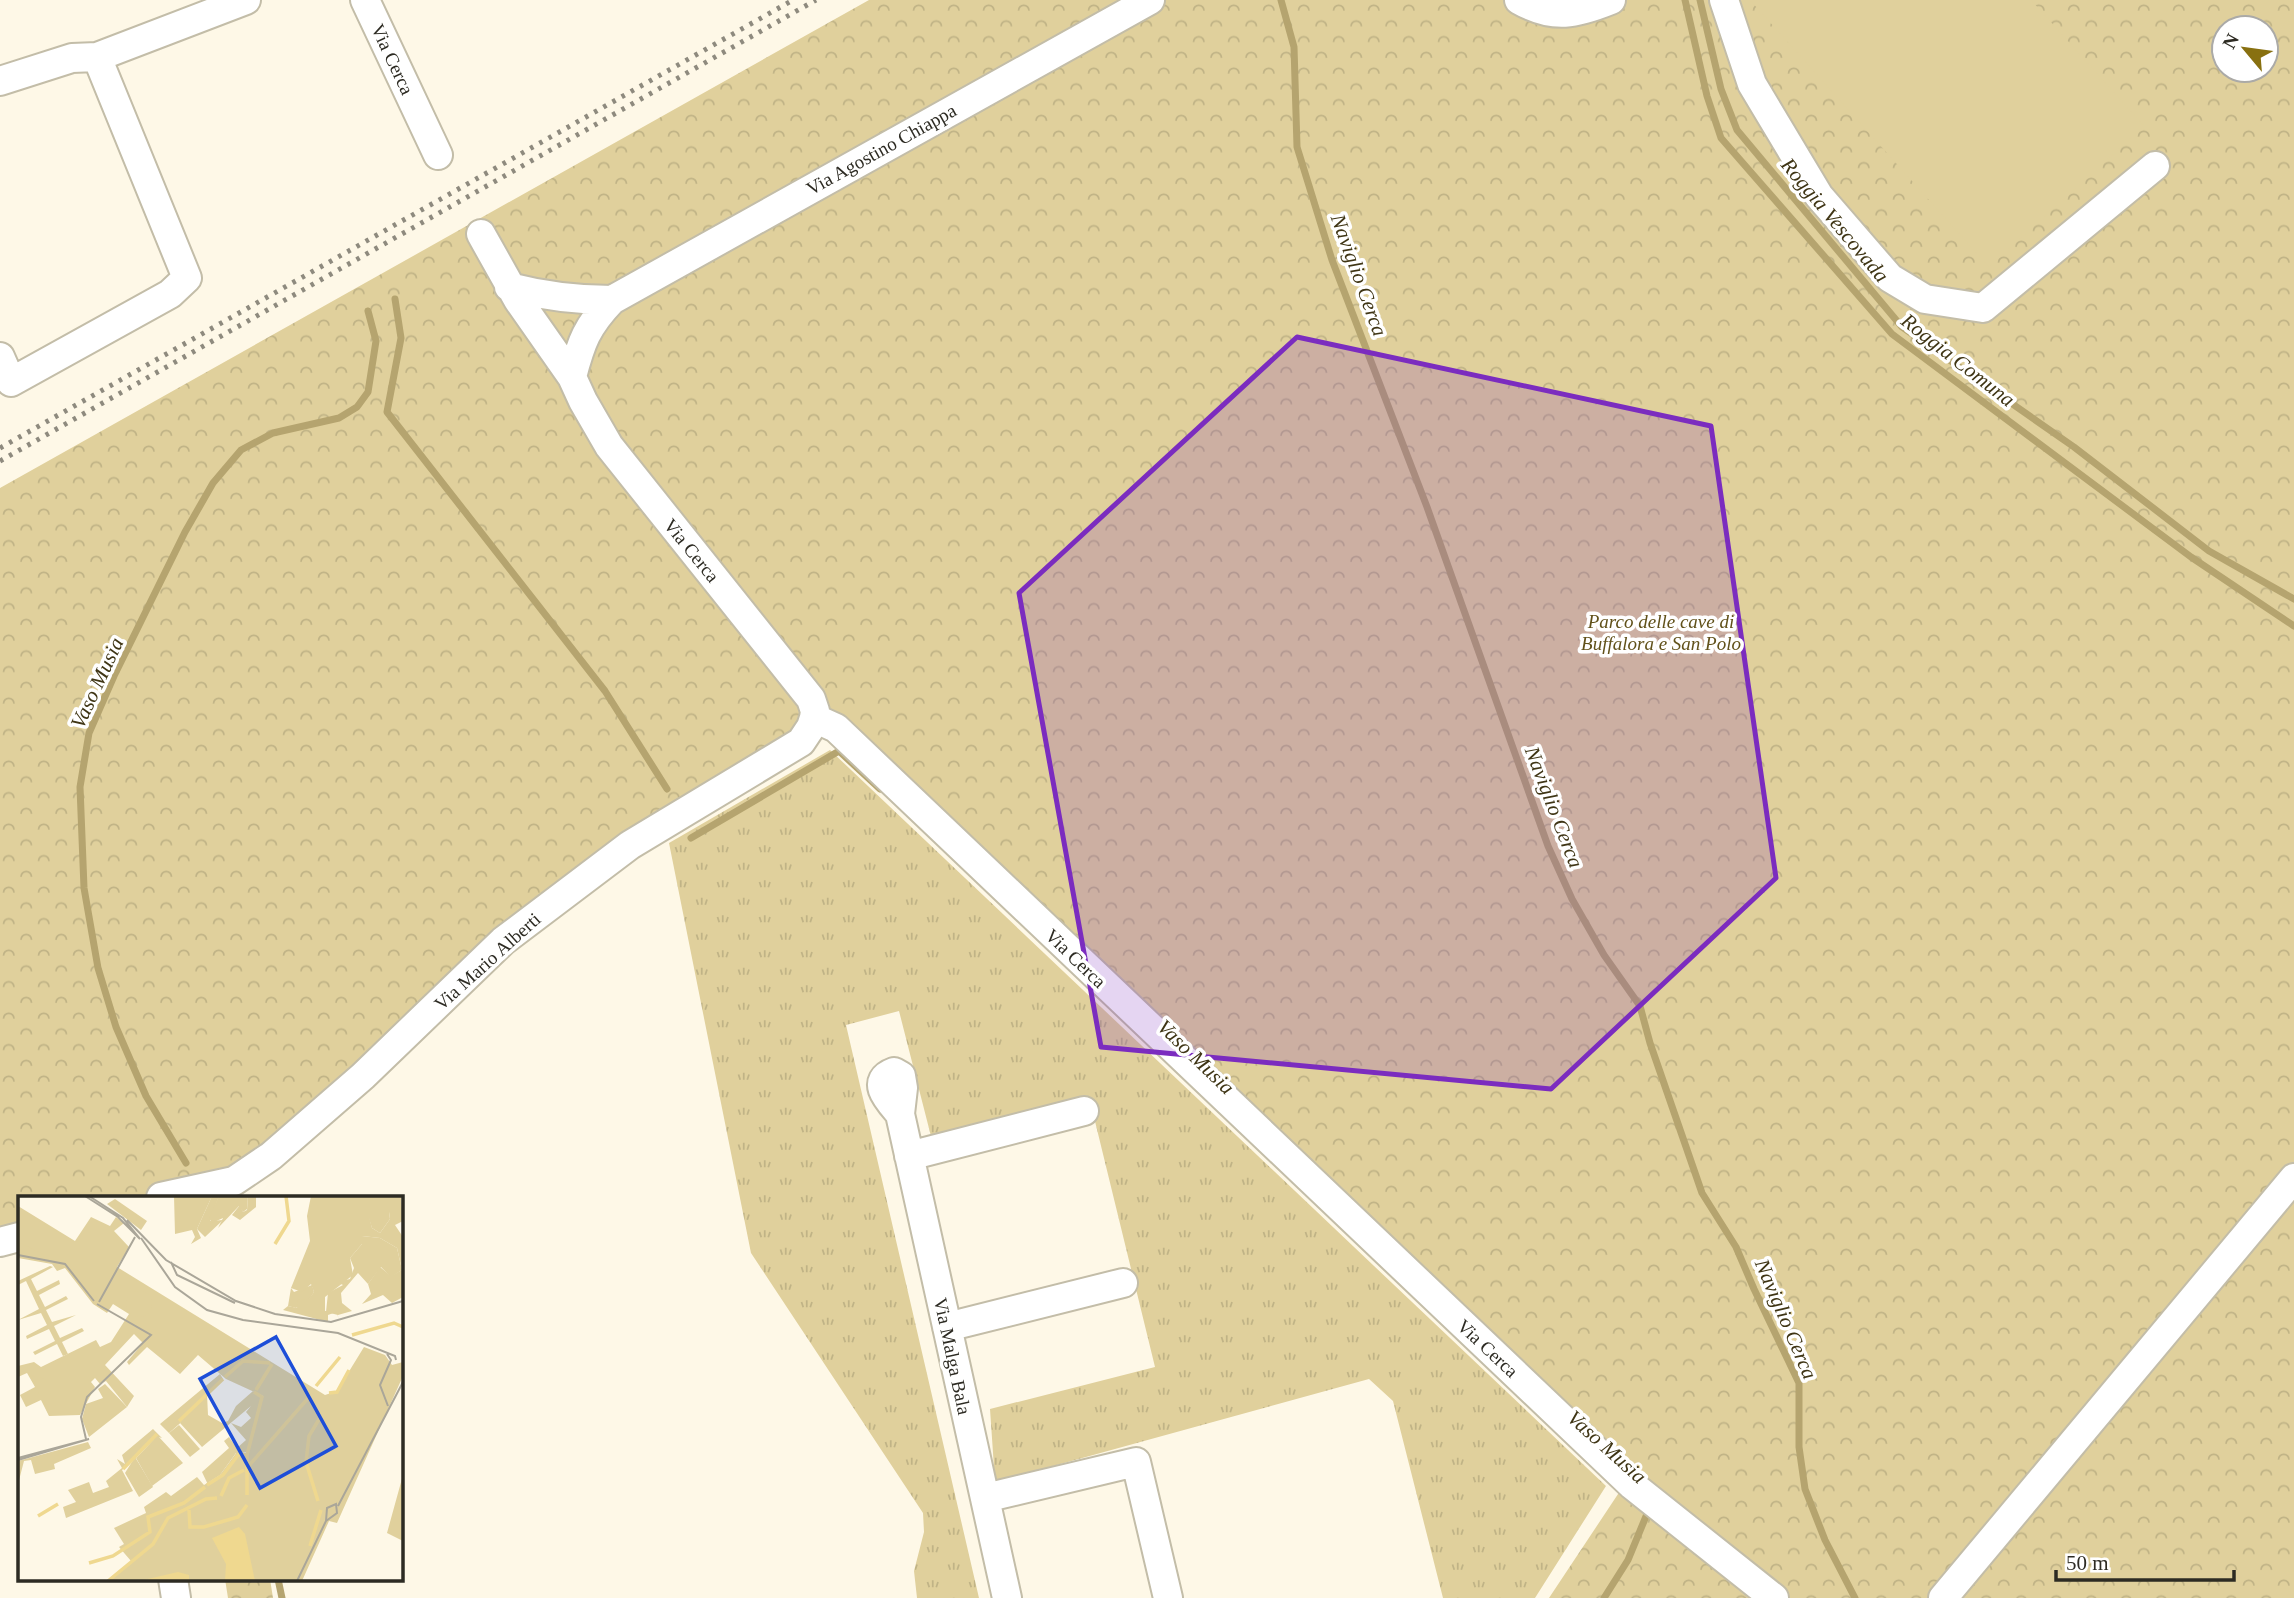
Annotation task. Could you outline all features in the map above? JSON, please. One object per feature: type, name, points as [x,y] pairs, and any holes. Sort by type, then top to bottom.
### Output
[{"type":"street","points":[[0,81],[72,58],[97,57],[246,0]]},
{"type":"street","name":"Via Cerca","points":[[365,0],[438,155]]},
{"type":"street","name":"Via Agostino Chiappa","points":[[572,377],[581,340],[612,300],[1150,0]]},
{"type":"street","points":[[1519,0],[1550,12],[1568,14],[1611,0]]},
{"type":"street","points":[[1724,0],[1752,84],[1819,196],[1890,278],[1924,299],[1983,308],[2155,166]]},
{"type":"street","points":[[0,357],[11,382],[170,294],[187,278],[97,57]]},
{"type":"street","name":"Via Cerca","points":[[481,234],[509,287],[572,377],[609,446],[811,699],[814,718],[836,729],[1632,1485],[1774,1598]]},
{"type":"street","points":[[509,287],[544,296],[612,300]]},
{"type":"street","name":"Via Mario Alberti","points":[[166,1196],[234,1181],[271,1156],[363,1076],[503,941],[629,845],[800,742],[814,718]]},
{"type":"street","points":[[909,1156],[1084,1111]]},
{"type":"street","name":"Via Malga Bala","points":[[900,1114],[1007,1598]]},
{"type":"street","points":[[1943,1598],[2294,1178]]},
{"type":"street","points":[[0,1242],[18,1237]]},
{"type":"street","points":[[947,1327],[1123,1283]]},
{"type":"street","points":[[985,1498],[1136,1462],[1168,1598]]},
{"type":"street","points":[[173,1580],[176,1598]]},
{"type":"highlighted area","points":[[1297,337],[1711,426],[1776,878],[1551,1089],[1101,1047],[1019,593]]},
{"type":"green space","name":"Parco delle cave di Buffalora e San Polo","points":[[869,0],[2294,0],[2294,1598],[1549,1598],[1630,1476],[835,717],[635,837],[232,1175],[163,1196],[18,1196],[18,1225],[0,1231],[0,488]]},
{"type":"green space","points":[[1750,0],[2031,0],[2144,126],[1989,267]]},
{"type":"green space","points":[[830,750],[1606,1486],[1535,1598],[1443,1598],[1393,1401],[1369,1379],[995,1482],[990,1409],[1155,1367],[1092,1109],[934,1148],[899,1011],[846,1025],[979,1598],[917,1598],[914,1571],[924,1532],[923,1513],[751,1253],[669,843]]},
{"type":"green space","points":[[225,1580],[270,1580],[273,1598],[228,1598]]},
{"type":"waterway","name":"Naviglio Cerca","points":[[1281,0],[1294,47],[1297,147],[1332,260],[1427,507],[1548,846],[1572,899],[1604,955],[1640,1006],[1650,1043],[1702,1193],[1736,1247],[1799,1383],[1799,1447],[1805,1489],[1825,1540],[1855,1598]]},
{"type":"waterway","name":"Roggia Comuna","points":[[1685,0],[1707,96],[1721,138],[1892,334],[2191,557],[2294,626]]},
{"type":"waterway","name":"Roggia Vescovada","points":[[1700,0],[1721,89],[1737,130],[1902,327],[2074,447],[2209,551],[2294,599]]},
{"type":"waterway","name":"Vaso Musia","points":[[395,299],[401,338],[387,412],[605,691],[667,789]]},
{"type":"waterway","name":"Vaso Musia","points":[[186,1163],[146,1096],[116,1027],[98,968],[84,888],[80,787],[89,733],[185,532],[213,483],[241,450],[273,433],[339,418],[357,407],[368,392],[376,341],[368,311]]},
{"type":"waterway","name":"Vaso Musia","points":[[691,838],[839,751],[880,789]]},
{"type":"waterway","name":"Vaso Musia","points":[[1604,1598],[1628,1560],[1649,1509]]},
{"type":"waterway","name":"Vaso Musia","points":[[278,1580],[282,1598]]},
{"type":"railway","points":[[0,448],[793,0]]},
{"type":"railway","points":[[0,461],[816,0]]}]
